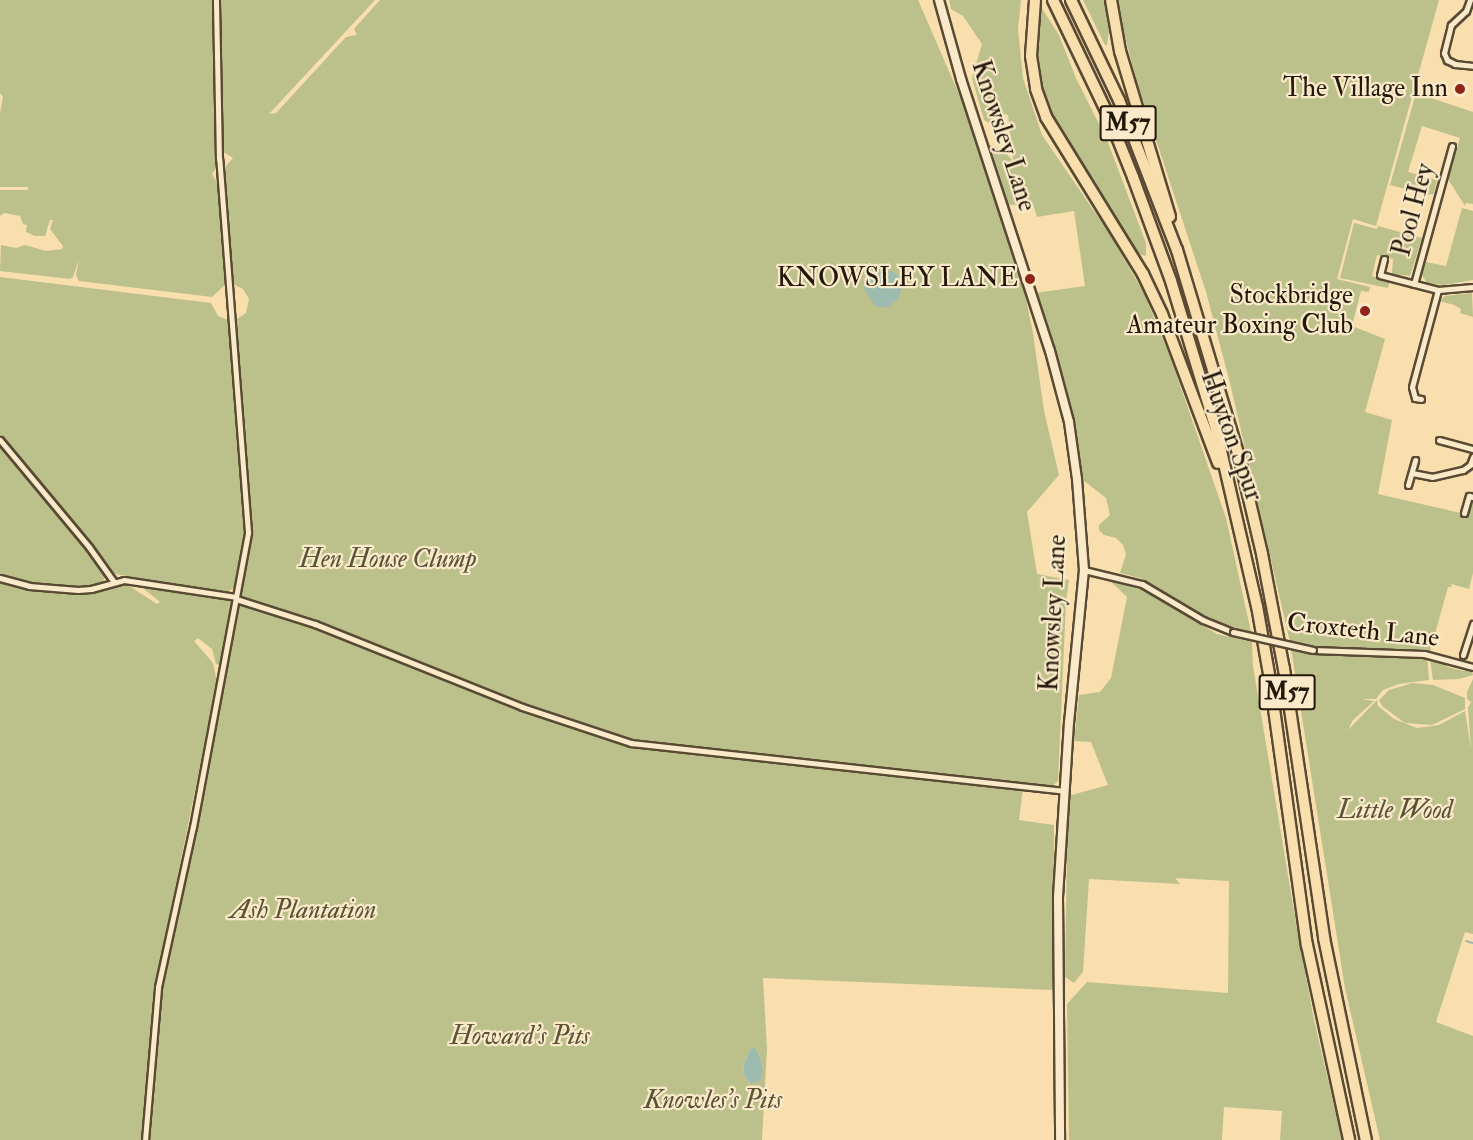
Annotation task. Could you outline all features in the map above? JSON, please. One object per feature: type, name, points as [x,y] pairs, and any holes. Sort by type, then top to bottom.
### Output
[{"type":"highway","name":"M57","points":[[1053,0],[1109,117],[1168,271],[1204,385],[1240,528],[1270,680],[1307,945],[1349,1140]]},
{"type":"highway","name":"M57","points":[[1071,0],[1119,100],[1177,250],[1240,459],[1262,554],[1284,669],[1324,938],[1366,1140]]},
{"type":"highway","name":"M57","points":[[1111,0],[1120,51],[1166,196],[1177,250]]},
{"type":"highway","name":"Huyton Spur","points":[[1034,5],[1031,56],[1036,89],[1046,117],[1143,274],[1182,368],[1240,528]]},
{"type":"main road","name":"Knowsley Lane","points":[[939,0],[961,79],[1050,351],[1069,422],[1077,479],[1084,570],[1064,791],[1058,898],[1060,1140]]},
{"type":"street","points":[[145,1140],[158,987],[193,827],[248,541],[219,159],[216,0]]},
{"type":"street","points":[[1470,0],[1466,11],[1450,25],[1444,53],[1447,60],[1455,64],[1473,66]]},
{"type":"street","name":"Pool Hey","points":[[1414,284],[1452,146]]},
{"type":"street","name":"Pool Hey","points":[[1384,259],[1380,275],[1438,290],[1473,287]]},
{"type":"street","name":"Pool Hey","points":[[1421,399],[1415,398],[1412,387],[1438,290]]},
{"type":"street","points":[[0,440],[89,547],[114,582]]},
{"type":"street","points":[[1443,450],[1442,441],[1473,449]]},
{"type":"street","points":[[1408,485],[1415,460]]},
{"type":"street","points":[[1412,473],[1432,477],[1463,470],[1472,460]]},
{"type":"street","points":[[1464,513],[1469,496],[1473,497]]},
{"type":"street","name":"Croxteth Lane","points":[[1084,570],[1142,584],[1203,620],[1233,632],[1313,650],[1424,654],[1473,667]]},
{"type":"street","points":[[0,578],[29,586],[78,590],[91,589],[114,582],[140,582],[236,598],[315,624],[522,707],[631,743],[1064,791]]},
{"type":"street","points":[[1463,655],[1473,627]]},
{"type":"green space","points":[[0,0],[213,0],[216,94],[220,96],[218,0],[375,0],[269,114],[276,113],[346,37],[357,35],[354,29],[380,0],[918,0],[972,124],[1024,290],[1033,333],[1044,411],[1059,475],[1027,512],[1037,574],[1069,580],[1058,781],[1050,788],[795,760],[788,763],[1023,789],[1019,820],[1054,825],[1053,990],[763,978],[767,1049],[762,1140],[147,1140],[160,992],[186,870],[190,827],[196,821],[229,647],[225,646],[222,666],[216,664],[212,649],[198,638],[194,641],[213,663],[217,682],[155,987],[142,1140],[0,1140],[0,584],[10,582],[10,578],[0,574],[0,277],[211,303],[218,316],[230,321],[246,542],[249,545],[250,533],[234,321],[246,313],[249,299],[243,289],[231,283],[223,176],[226,166],[233,158],[223,152],[221,139],[218,144],[217,167],[212,174],[219,186],[227,283],[212,297],[79,281],[76,275],[79,259],[73,277],[70,279],[0,271],[1,245],[16,248],[25,245],[46,251],[62,249],[63,246],[50,229],[53,220],[50,220],[45,236],[35,236],[26,232],[27,225],[23,224],[20,216],[4,213],[0,216],[0,190],[28,190],[28,187],[0,187],[0,113],[3,97],[0,93]],"holes":[[[87,543],[115,574],[204,589],[206,594],[188,591],[182,586],[176,589],[139,585],[160,602],[157,604],[126,584],[106,587],[103,584],[105,572],[85,545]],[[244,571],[240,595],[243,599],[323,625],[534,709],[532,712],[310,624],[244,604],[238,605],[236,612],[233,611],[234,601],[233,598],[227,597],[227,592],[235,587],[237,572]],[[755,1047],[763,1070],[761,1079],[751,1084],[743,1074],[750,1049]]]},
{"type":"green space","points":[[949,0],[1021,0],[1018,29],[1023,78],[1042,135],[1109,233],[1144,293],[1171,359],[1226,518],[1251,632],[1214,621],[1140,578],[1120,573],[1126,554],[1123,545],[1116,538],[1104,535],[1099,530],[1099,525],[1110,515],[1106,498],[1083,480],[1077,442],[1059,369],[1035,293],[1085,286],[1074,211],[1037,217],[1033,204],[1008,205],[990,145],[1004,151],[1013,161],[1008,115],[1000,113],[991,124],[984,120],[972,78],[982,44],[963,16],[951,9]]},
{"type":"green space","points":[[1083,0],[1106,0],[1109,31],[1107,45],[1105,45]]},
{"type":"green space","points":[[1118,0],[1439,0],[1376,226],[1353,219],[1337,279],[1370,287],[1369,292],[1361,291],[1352,326],[1385,339],[1365,412],[1392,420],[1378,494],[1465,514],[1468,506],[1473,503],[1473,573],[1469,589],[1451,584],[1452,587],[1448,587],[1430,652],[1314,646],[1290,642],[1230,383],[1206,292],[1137,82],[1122,26]]},
{"type":"green space","points":[[1039,4],[1059,35],[1076,78],[1107,140],[1146,243],[1146,256],[1138,254],[1082,167],[1050,108],[1037,68]]},
{"type":"green space","points":[[1416,93],[1473,112],[1473,204],[1466,203],[1465,206],[1448,179],[1460,138],[1422,126],[1408,172],[1437,180],[1434,194],[1427,195],[1390,185]]},
{"type":"green space","points":[[1462,208],[1473,211],[1473,280],[1444,285],[1427,283],[1422,275],[1426,262],[1446,266]]},
{"type":"green space","points":[[1354,223],[1377,229],[1378,226],[1422,238],[1410,276],[1392,274],[1393,259],[1377,255],[1372,276],[1390,281],[1388,288],[1340,278]]},
{"type":"green space","points":[[1472,293],[1473,317],[1460,313],[1461,309],[1454,305],[1440,301],[1445,296]]},
{"type":"green space","points":[[1109,580],[1148,592],[1217,634],[1252,642],[1253,666],[1296,923],[1314,1020],[1342,1140],[1280,1140],[1282,1111],[1224,1107],[1222,1140],[1069,1140],[1067,1004],[1087,982],[1228,993],[1229,881],[1175,878],[1180,884],[1089,879],[1083,972],[1074,983],[1065,977],[1068,796],[1108,785],[1091,742],[1074,741],[1079,695],[1100,692],[1111,678],[1127,597]]},
{"type":"green space","name":"Little Wood","points":[[1291,648],[1317,653],[1427,657],[1429,680],[1399,684],[1383,690],[1376,699],[1361,699],[1374,701],[1353,720],[1348,730],[1377,700],[1378,706],[1394,719],[1417,728],[1439,725],[1465,711],[1471,749],[1468,708],[1471,702],[1467,699],[1467,692],[1473,679],[1473,934],[1465,932],[1436,1022],[1473,1036],[1473,1140],[1380,1140],[1345,988]]},
{"type":"green space","points":[[1430,659],[1444,661],[1447,667],[1464,671],[1471,669],[1473,675],[1459,679],[1433,680]]},
{"type":"green space","points":[[1413,683],[1433,685],[1465,698],[1465,709],[1432,725],[1405,723],[1382,706],[1379,700],[1389,690]]},
{"type":"shaded area","points":[[874,268],[893,272],[900,277],[903,283],[899,298],[886,308],[875,306],[864,289],[866,278]]},
{"type":"shaded area","points":[[755,1047],[763,1070],[761,1080],[751,1084],[743,1074],[744,1064],[750,1049]]},
{"type":"waterway","points":[[1466,941],[1473,943]]},
{"type":"place","name":"The Village Inn","points":[[1460,89]]},
{"type":"place","name":"KNOWSLEY LANE","points":[[1030,279]]},
{"type":"place","name":"Stockbridge Amateur Boxing Club","points":[[1365,311]]},
{"type":"park label","name":"Hen House Clump","points":[[388,560]]},
{"type":"park label","name":"Ash Plantation","points":[[303,911]]},
{"type":"park label","name":"Howard's Pits","points":[[520,1037]]},
{"type":"park label","name":"Knowles's Pits","points":[[713,1101]]}]
